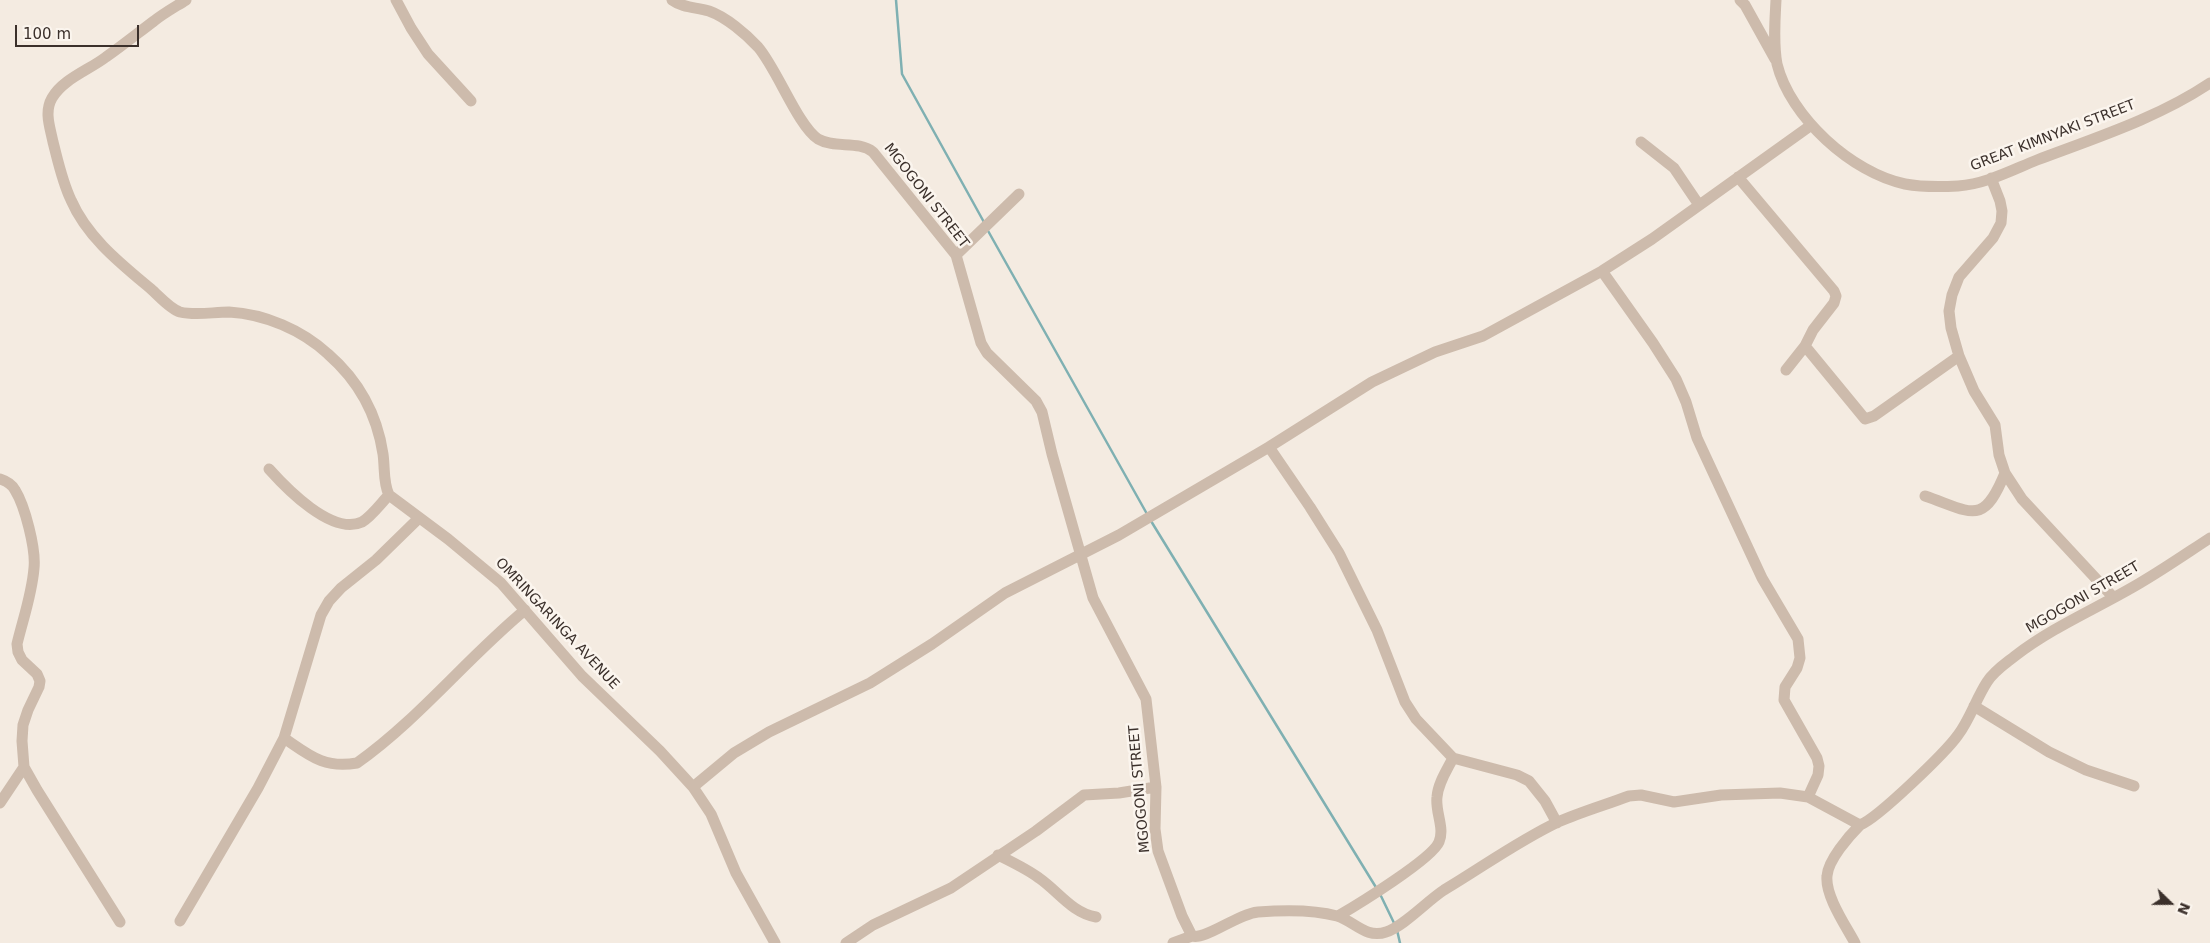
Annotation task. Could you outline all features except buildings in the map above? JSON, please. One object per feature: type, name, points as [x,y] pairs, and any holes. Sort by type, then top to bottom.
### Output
[{"type":"street","points":[[184,0],[58,90],[51,100],[48,121],[71,200],[84,223],[106,250],[176,310],[195,313],[232,312],[266,320],[303,335],[330,355],[359,389],[370,406],[382,443],[386,486],[389,495],[362,522],[351,524],[336,521],[317,512],[301,501],[269,469]]},
{"type":"street","points":[[396,0],[428,54],[471,101]]},
{"type":"street","name":"MGOGONI STREET","points":[[672,0],[682,5],[710,11],[747,37],[759,48],[813,134],[818,139],[829,144],[862,146],[873,152],[956,255],[981,343],[991,358],[1036,401],[1042,412],[1093,598],[1146,699],[1156,787],[1155,829],[1158,851],[1178,908],[1197,939]]},
{"type":"street","points":[[1740,0],[1745,5],[1778,65]]},
{"type":"street","name":"GREAT KIMNYAKI STREET","points":[[1776,0],[1778,65],[1794,101],[1810,126],[1844,155],[1877,174],[1904,184],[1960,186],[1991,178],[2165,110],[2210,84]]},
{"type":"street","points":[[693,787],[734,753],[769,732],[870,683],[932,644],[1005,593],[1119,535],[1269,447],[1372,382],[1436,352],[1483,336],[1602,271],[1652,239],[1810,126]]},
{"type":"street","points":[[1641,142],[1674,168],[1699,205]]},
{"type":"street","points":[[1738,176],[1834,291],[1836,296],[1834,303],[1813,330],[1805,346],[1786,370]]},
{"type":"street","points":[[1991,178],[2000,201],[2002,211],[2001,224],[1993,238],[1959,277],[1952,295],[1949,310],[1951,328],[1959,356],[1974,391],[1995,424],[1999,455],[2005,472],[2022,499],[2114,597]]},
{"type":"street","points":[[956,255],[1020,194]]},
{"type":"street","points":[[1602,271],[1676,379],[1686,402],[1697,438],[1762,578],[1798,639],[1800,658],[1797,668],[1785,687],[1784,700],[1817,758],[1819,766],[1808,797]]},
{"type":"street","points":[[1805,346],[1838,384],[1862,416],[1869,419],[1959,356]]},
{"type":"street","points":[[1269,447],[1310,506],[1339,553],[1377,630],[1405,702],[1426,731],[1453,758],[1517,775],[1529,781],[1545,801],[1557,823]]},
{"type":"street","points":[[1925,496],[1964,509],[1982,510],[1997,491],[2005,472]]},
{"type":"street","points":[[0,479],[9,482],[15,489],[21,503],[32,542],[35,567],[17,644],[22,660],[37,674],[40,681],[23,725],[24,767],[120,922]]},
{"type":"street","name":"OMRINGARINGA AVENUE","points":[[389,495],[501,583],[582,676],[660,751],[693,787],[711,814],[736,873],[775,943]]},
{"type":"street","points":[[180,921],[258,788],[284,738],[321,615],[328,601],[376,560],[419,518]]},
{"type":"street","name":"MGOGONI STREET","points":[[1855,943],[1830,894],[1827,876],[1829,866],[1860,824],[1880,812],[1946,750],[1958,735],[1987,682],[1996,671],[2069,619],[2140,583],[2210,538]]},
{"type":"street","points":[[284,738],[320,761],[330,765],[357,763],[428,704],[501,630],[525,610]]},
{"type":"street","points":[[1974,706],[2049,752],[2086,770],[2134,786]]},
{"type":"street","points":[[1338,916],[1379,891],[1435,848],[1441,833],[1437,796],[1453,758]]},
{"type":"street","points":[[0,803],[24,767]]},
{"type":"street","points":[[846,943],[874,925],[941,894],[1036,831],[1084,795],[1119,793],[1156,787]]},
{"type":"street","points":[[1173,943],[1197,939],[1233,919],[1255,912],[1304,911],[1338,916],[1367,932],[1386,932],[1396,927],[1436,895],[1557,823],[1629,796],[1641,795],[1674,802],[1738,794],[1780,793],[1808,797],[1860,824]]},
{"type":"street","points":[[998,855],[1038,876],[1080,912],[1096,917]]},
{"type":"waterway","points":[[896,0],[902,74],[985,224]]},
{"type":"waterway","points":[[987,229],[1147,514]]},
{"type":"waterway","points":[[1151,521],[1377,889]]},
{"type":"waterway","points":[[1380,894],[1395,925]]},
{"type":"waterway","points":[[1397,930],[1400,943]]}]
